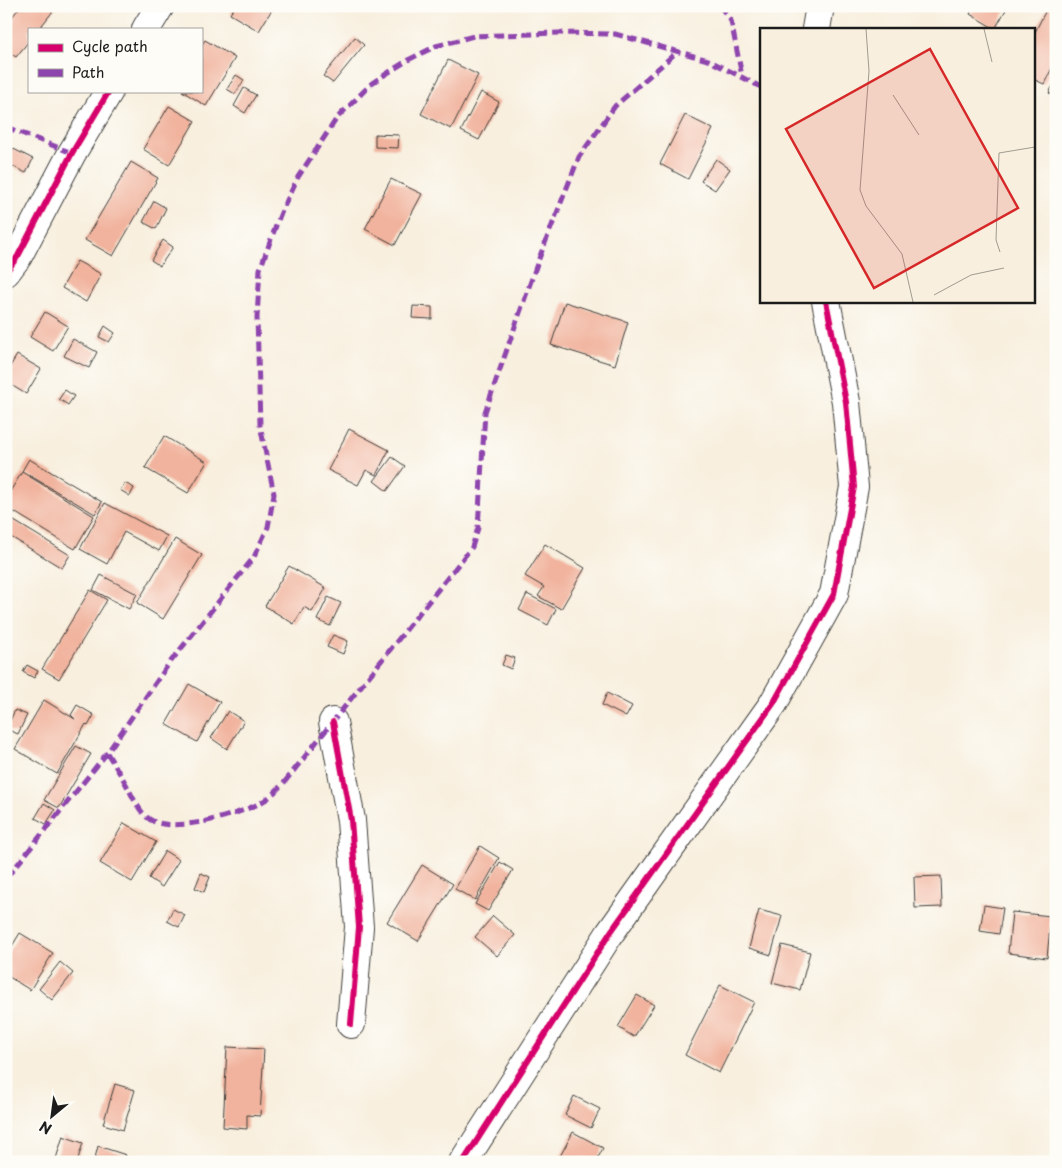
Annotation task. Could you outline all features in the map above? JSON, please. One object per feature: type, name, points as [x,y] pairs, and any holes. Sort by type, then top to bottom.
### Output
[{"type":"street","points":[[147,28],[160,6]]},
{"type":"street","points":[[816,28],[820,6]]},
{"type":"street","points":[[6,272],[18,256],[72,154],[108,92]]},
{"type":"street","points":[[463,1162],[610,933],[773,704],[834,594],[854,487],[846,402],[826,302]]},
{"type":"street","points":[[333,722],[351,820],[359,927],[351,1024]]},
{"type":"building","points":[[21,6],[57,6],[40,28],[28,28],[28,42],[16,57],[6,50],[6,24]]},
{"type":"building","points":[[235,6],[274,6],[259,31],[230,14]]},
{"type":"building","points":[[974,6],[1008,6],[996,28],[970,14]]},
{"type":"building","points":[[1048,6],[1056,6],[1056,60],[1044,84],[1034,79],[1034,34]]},
{"type":"building","points":[[355,37],[364,45],[333,83],[323,76]]},
{"type":"building","points":[[205,40],[235,58],[206,106],[184,92],[202,92],[202,44]]},
{"type":"building","points":[[448,60],[478,75],[451,129],[421,114]]},
{"type":"building","points":[[236,75],[244,80],[235,94],[227,89]]},
{"type":"building","points":[[1056,80],[1056,96],[1049,93]]},
{"type":"building","points":[[244,88],[256,95],[245,113],[234,106]]},
{"type":"building","points":[[481,92],[499,102],[479,140],[461,131]]},
{"type":"building","points":[[169,106],[195,121],[169,165],[143,149]]},
{"type":"building","points":[[685,115],[713,129],[688,179],[660,164]]},
{"type":"building","points":[[375,134],[399,135],[398,148],[375,147]]},
{"type":"building","points":[[6,145],[33,159],[26,173],[6,163]]},
{"type":"building","points":[[716,159],[730,169],[715,190],[701,181]]},
{"type":"building","points":[[131,162],[158,178],[113,256],[85,240]]},
{"type":"building","points":[[391,179],[422,194],[395,245],[365,229]]},
{"type":"building","points":[[154,201],[166,208],[156,229],[143,222]]},
{"type":"building","points":[[163,240],[173,247],[160,266],[151,260]]},
{"type":"building","points":[[77,261],[101,274],[86,302],[62,288]]},
{"type":"building","points":[[565,302],[628,322],[615,365],[551,345]]},
{"type":"building","points":[[413,306],[432,307],[432,319],[412,318]]},
{"type":"building","points":[[45,312],[68,326],[53,351],[30,337]]},
{"type":"building","points":[[105,326],[115,333],[109,342],[99,337]]},
{"type":"building","points":[[73,339],[97,352],[89,368],[64,356]]},
{"type":"building","points":[[17,355],[41,369],[26,394],[6,382],[6,373]]},
{"type":"building","points":[[65,390],[74,396],[68,405],[59,399]]},
{"type":"building","points":[[349,429],[389,450],[376,475],[366,470],[358,485],[328,470]]},
{"type":"building","points":[[164,436],[207,462],[188,493],[145,468]]},
{"type":"building","points":[[392,457],[405,466],[387,491],[374,481]]},
{"type":"building","points":[[29,459],[102,502],[95,514],[22,471]]},
{"type":"building","points":[[22,472],[94,516],[75,549],[6,507],[6,498]]},
{"type":"building","points":[[125,483],[134,488],[130,496],[120,490]]},
{"type":"building","points":[[105,503],[167,536],[159,551],[124,532],[107,564],[80,549]]},
{"type":"building","points":[[6,516],[70,555],[62,568],[6,534]]},
{"type":"building","points":[[175,539],[202,555],[163,619],[137,603]]},
{"type":"building","points":[[545,544],[585,568],[561,609],[538,596],[544,587],[525,576]]},
{"type":"building","points":[[289,566],[326,588],[312,612],[304,607],[294,624],[265,606]]},
{"type":"building","points":[[101,575],[137,594],[129,609],[93,590]]},
{"type":"building","points":[[90,590],[107,600],[59,679],[42,669]]},
{"type":"building","points":[[527,594],[556,609],[548,625],[519,610]]},
{"type":"building","points":[[328,597],[341,603],[330,626],[317,620]]},
{"type":"building","points":[[333,635],[348,641],[343,654],[327,647]]},
{"type":"building","points":[[506,655],[515,658],[511,669],[502,665]]},
{"type":"building","points":[[27,665],[38,671],[34,678],[23,672]]},
{"type":"building","points":[[189,684],[220,702],[197,742],[166,724]]},
{"type":"building","points":[[607,693],[632,706],[626,717],[602,705]]},
{"type":"building","points":[[44,700],[75,719],[71,715],[77,705],[94,715],[88,726],[86,724],[57,774],[15,749]]},
{"type":"building","points":[[15,710],[27,715],[18,734],[6,729]]},
{"type":"building","points":[[228,711],[244,721],[227,749],[211,738]]},
{"type":"building","points":[[76,746],[91,754],[59,808],[44,800]]},
{"type":"building","points":[[44,803],[55,810],[46,824],[35,818]]},
{"type":"building","points":[[124,823],[156,842],[132,882],[100,863]]},
{"type":"building","points":[[480,846],[499,858],[475,900],[455,889]]},
{"type":"building","points":[[165,851],[179,860],[162,887],[149,878]]},
{"type":"building","points":[[500,862],[513,870],[488,911],[475,904]]},
{"type":"building","points":[[422,865],[453,884],[418,941],[387,922]]},
{"type":"building","points":[[201,873],[210,877],[204,892],[195,888]]},
{"type":"building","points":[[941,876],[942,907],[915,908],[914,877]]},
{"type":"building","points":[[984,905],[1003,908],[999,934],[980,931]]},
{"type":"building","points":[[173,909],[185,915],[179,927],[167,921]]},
{"type":"building","points":[[759,910],[782,916],[771,955],[749,948]]},
{"type":"building","points":[[1012,912],[1051,916],[1047,958],[1008,953]]},
{"type":"building","points":[[493,916],[515,935],[497,956],[475,937]]},
{"type":"building","points":[[20,933],[53,953],[30,990],[6,975],[6,956]]},
{"type":"building","points":[[782,945],[810,952],[800,990],[772,983]]},
{"type":"building","points":[[60,962],[73,973],[52,1000],[39,989]]},
{"type":"building","points":[[720,985],[754,1002],[719,1073],[685,1055]]},
{"type":"building","points":[[637,995],[654,1005],[634,1037],[618,1027]]},
{"type":"building","points":[[227,1047],[264,1049],[260,1116],[247,1115],[247,1129],[223,1127]]},
{"type":"building","points":[[115,1084],[135,1090],[123,1130],[103,1124]]},
{"type":"building","points":[[574,1096],[600,1109],[591,1128],[565,1115]]},
{"type":"building","points":[[573,1132],[603,1148],[596,1162],[557,1162]]},
{"type":"building","points":[[63,1136],[83,1143],[77,1162],[55,1162]]},
{"type":"building","points":[[98,1146],[126,1155],[124,1162],[94,1162]]},
{"type":"marked path","points":[[720,6],[731,21],[742,76]]},
{"type":"marked path","points":[[6,876],[13,870],[107,753],[168,665],[254,557],[268,527],[274,494],[260,425],[257,317],[260,269],[280,215],[298,177],[337,118],[372,83],[408,60],[436,46],[474,36],[558,33],[615,34],[708,60],[760,86]]},
{"type":"marked path","points":[[107,753],[141,811],[148,818],[158,823],[172,825],[189,824],[224,817],[255,806],[270,797],[283,784],[472,547],[478,528],[485,412],[538,261],[579,157],[615,106],[678,51]]},
{"type":"marked path","points":[[6,127],[72,153]]},
{"type":"cycle path","points":[[6,272],[18,256],[72,153],[108,92]]},
{"type":"cycle path","points":[[463,1162],[610,933],[773,704],[834,594],[854,487],[846,402],[826,302]]},
{"type":"cycle path","points":[[333,722],[351,820],[359,927],[351,1024]]}]
